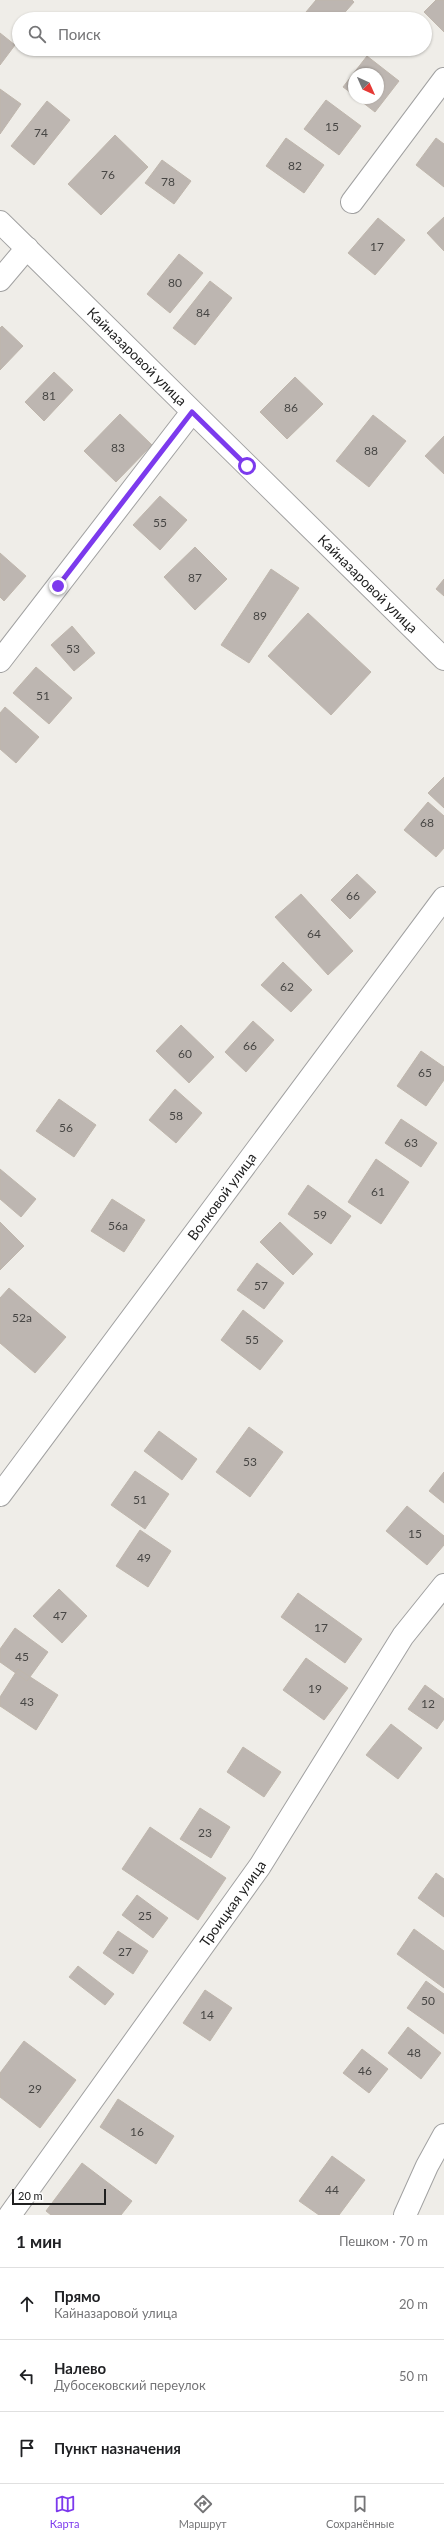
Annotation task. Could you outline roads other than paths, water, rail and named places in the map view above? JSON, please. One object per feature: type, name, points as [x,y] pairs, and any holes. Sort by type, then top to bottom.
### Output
[{"type":"street","points":[[352,202],[444,79]]},
{"type":"street","name":"Кайназаровой улица","points":[[0,222],[444,659]]},
{"type":"street","points":[[0,280],[26,248]]},
{"type":"street","points":[[0,660],[192,412]]},
{"type":"street","name":"Волковой улица","points":[[0,1494],[444,898]]},
{"type":"street","name":"Троицкая улица","points":[[10,2215],[260,1866],[403,1636],[444,1585]]},
{"type":"street","points":[[405,2215],[444,2135]]}]
